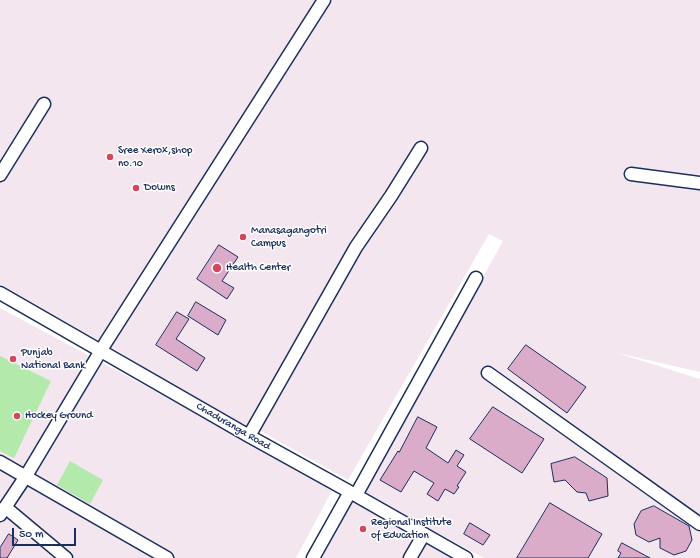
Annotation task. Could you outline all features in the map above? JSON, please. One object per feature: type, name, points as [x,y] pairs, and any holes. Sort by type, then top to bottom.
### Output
[{"type":"street","points":[[66,558],[3,511],[26,476],[101,351],[324,0]]},
{"type":"street","points":[[0,175],[44,104]]},
{"type":"street","points":[[249,436],[356,247],[391,196],[421,148]]},
{"type":"street","points":[[630,174],[700,183]]},
{"type":"street","points":[[317,556],[476,278]]},
{"type":"street","name":"Chaduranga Road","points":[[0,294],[466,558]]},
{"type":"street","points":[[488,373],[700,524]]},
{"type":"street","points":[[0,462],[167,558]]},
{"type":"street","points":[[410,558],[424,534]]},
{"type":"shaded area","name":"Manasagangotri Campus","points":[[0,0],[700,0],[700,372],[617,353],[700,379],[700,558],[484,558],[363,493],[503,241],[489,234],[348,480],[248,424],[245,429],[121,353],[0,284]]},
{"type":"shaded area","points":[[0,308],[334,487],[296,558],[0,558]]},
{"type":"shaded area","name":"Regional Institute of Education","points":[[342,495],[350,500],[457,558],[307,558]]},
{"type":"green space","name":"Hockey Ground","points":[[0,356],[51,381],[14,458],[0,451]]},
{"type":"green space","points":[[70,461],[103,480],[90,504],[57,485]]},
{"type":"building","name":"Health Center","points":[[219,245],[238,257],[222,281],[234,288],[227,299],[197,279]]},
{"type":"building","points":[[196,302],[226,320],[218,335],[188,316]]},
{"type":"building","points":[[177,312],[189,319],[176,339],[205,358],[197,371],[156,345]]},
{"type":"building","points":[[526,345],[586,387],[567,413],[508,369]]},
{"type":"building","points":[[493,407],[544,439],[522,473],[470,439]]},
{"type":"building","points":[[418,417],[437,427],[426,448],[448,463],[456,450],[464,455],[457,466],[466,472],[457,486],[459,487],[454,494],[445,489],[438,501],[427,494],[434,483],[414,471],[401,492],[380,480],[398,451],[399,452]]},
{"type":"building","points":[[575,457],[607,478],[608,496],[589,501],[586,493],[577,492],[565,480],[554,482],[551,464]]},
{"type":"building","points":[[550,503],[602,534],[588,558],[517,558]]},
{"type":"building","points":[[654,506],[689,526],[692,540],[686,551],[674,555],[660,548],[660,538],[649,542],[636,535],[634,524],[641,511]]},
{"type":"building","points":[[470,523],[490,535],[483,545],[464,534]]},
{"type":"building","points":[[9,534],[18,540],[7,558],[0,558],[0,548]]},
{"type":"building","points":[[622,543],[650,558],[618,558],[621,553],[618,551]]},
{"type":"place","name":"Sree Xerox,shop no.10","points":[[110,157]]},
{"type":"place","name":"Downs","points":[[136,188]]},
{"type":"place","name":"Manasagangotri Campus","points":[[243,237]]},
{"type":"place","name":"Health Center","points":[[217,268]]},
{"type":"place","name":"Punjab National Bank","points":[[13,359]]},
{"type":"place","name":"Hockey Ground","points":[[17,416]]},
{"type":"place","name":"Regional Institute of Education","points":[[363,529]]}]
